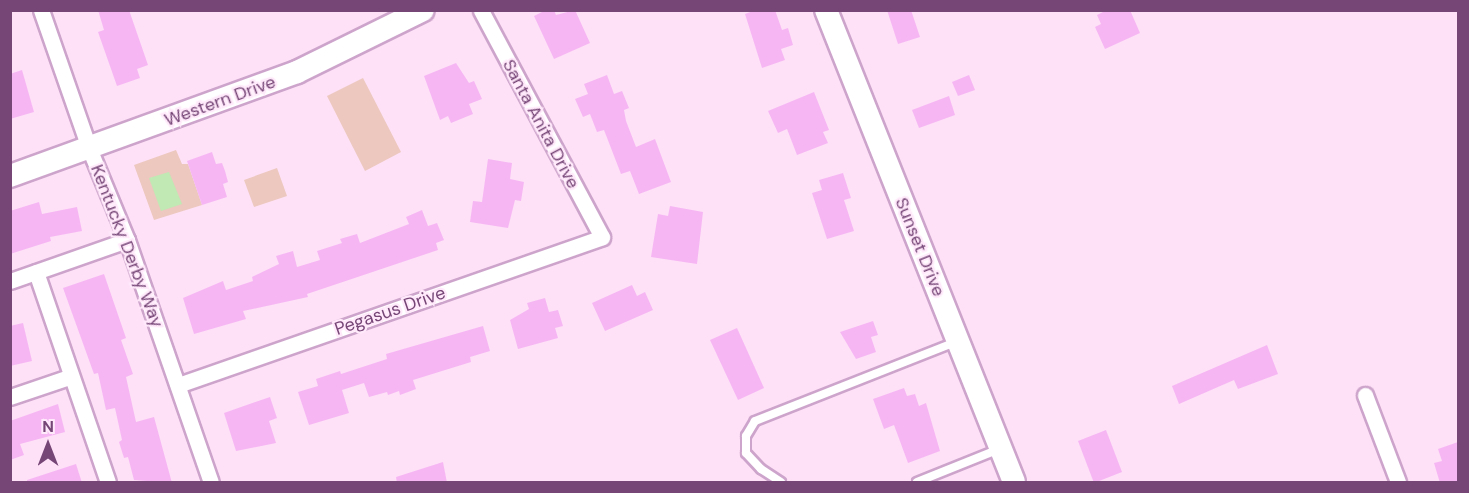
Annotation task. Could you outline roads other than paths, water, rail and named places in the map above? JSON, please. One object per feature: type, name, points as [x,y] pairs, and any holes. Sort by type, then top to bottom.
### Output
[{"type":"main road","name":"Western Drive","points":[[10,176],[297,72],[423,10]]},
{"type":"main road","name":"Sunset Drive","points":[[830,13],[1014,483]]},
{"type":"street","name":"Kentucky Derby Way","points":[[40,10],[89,148],[127,240],[211,483]]},
{"type":"street","name":"Santa Anita Drive","points":[[481,10],[602,237]]},
{"type":"street","name":"Pegasus Drive","points":[[178,385],[602,237]]},
{"type":"street","points":[[10,281],[127,240]]},
{"type":"street","points":[[36,272],[69,376],[108,483]]},
{"type":"street","points":[[10,397],[69,376]]},
{"type":"street","points":[[1365,395],[1398,483]]},
{"type":"lane","points":[[781,483],[746,453],[746,436],[755,421],[958,342]]},
{"type":"lane","points":[[917,483],[1001,448]]}]
